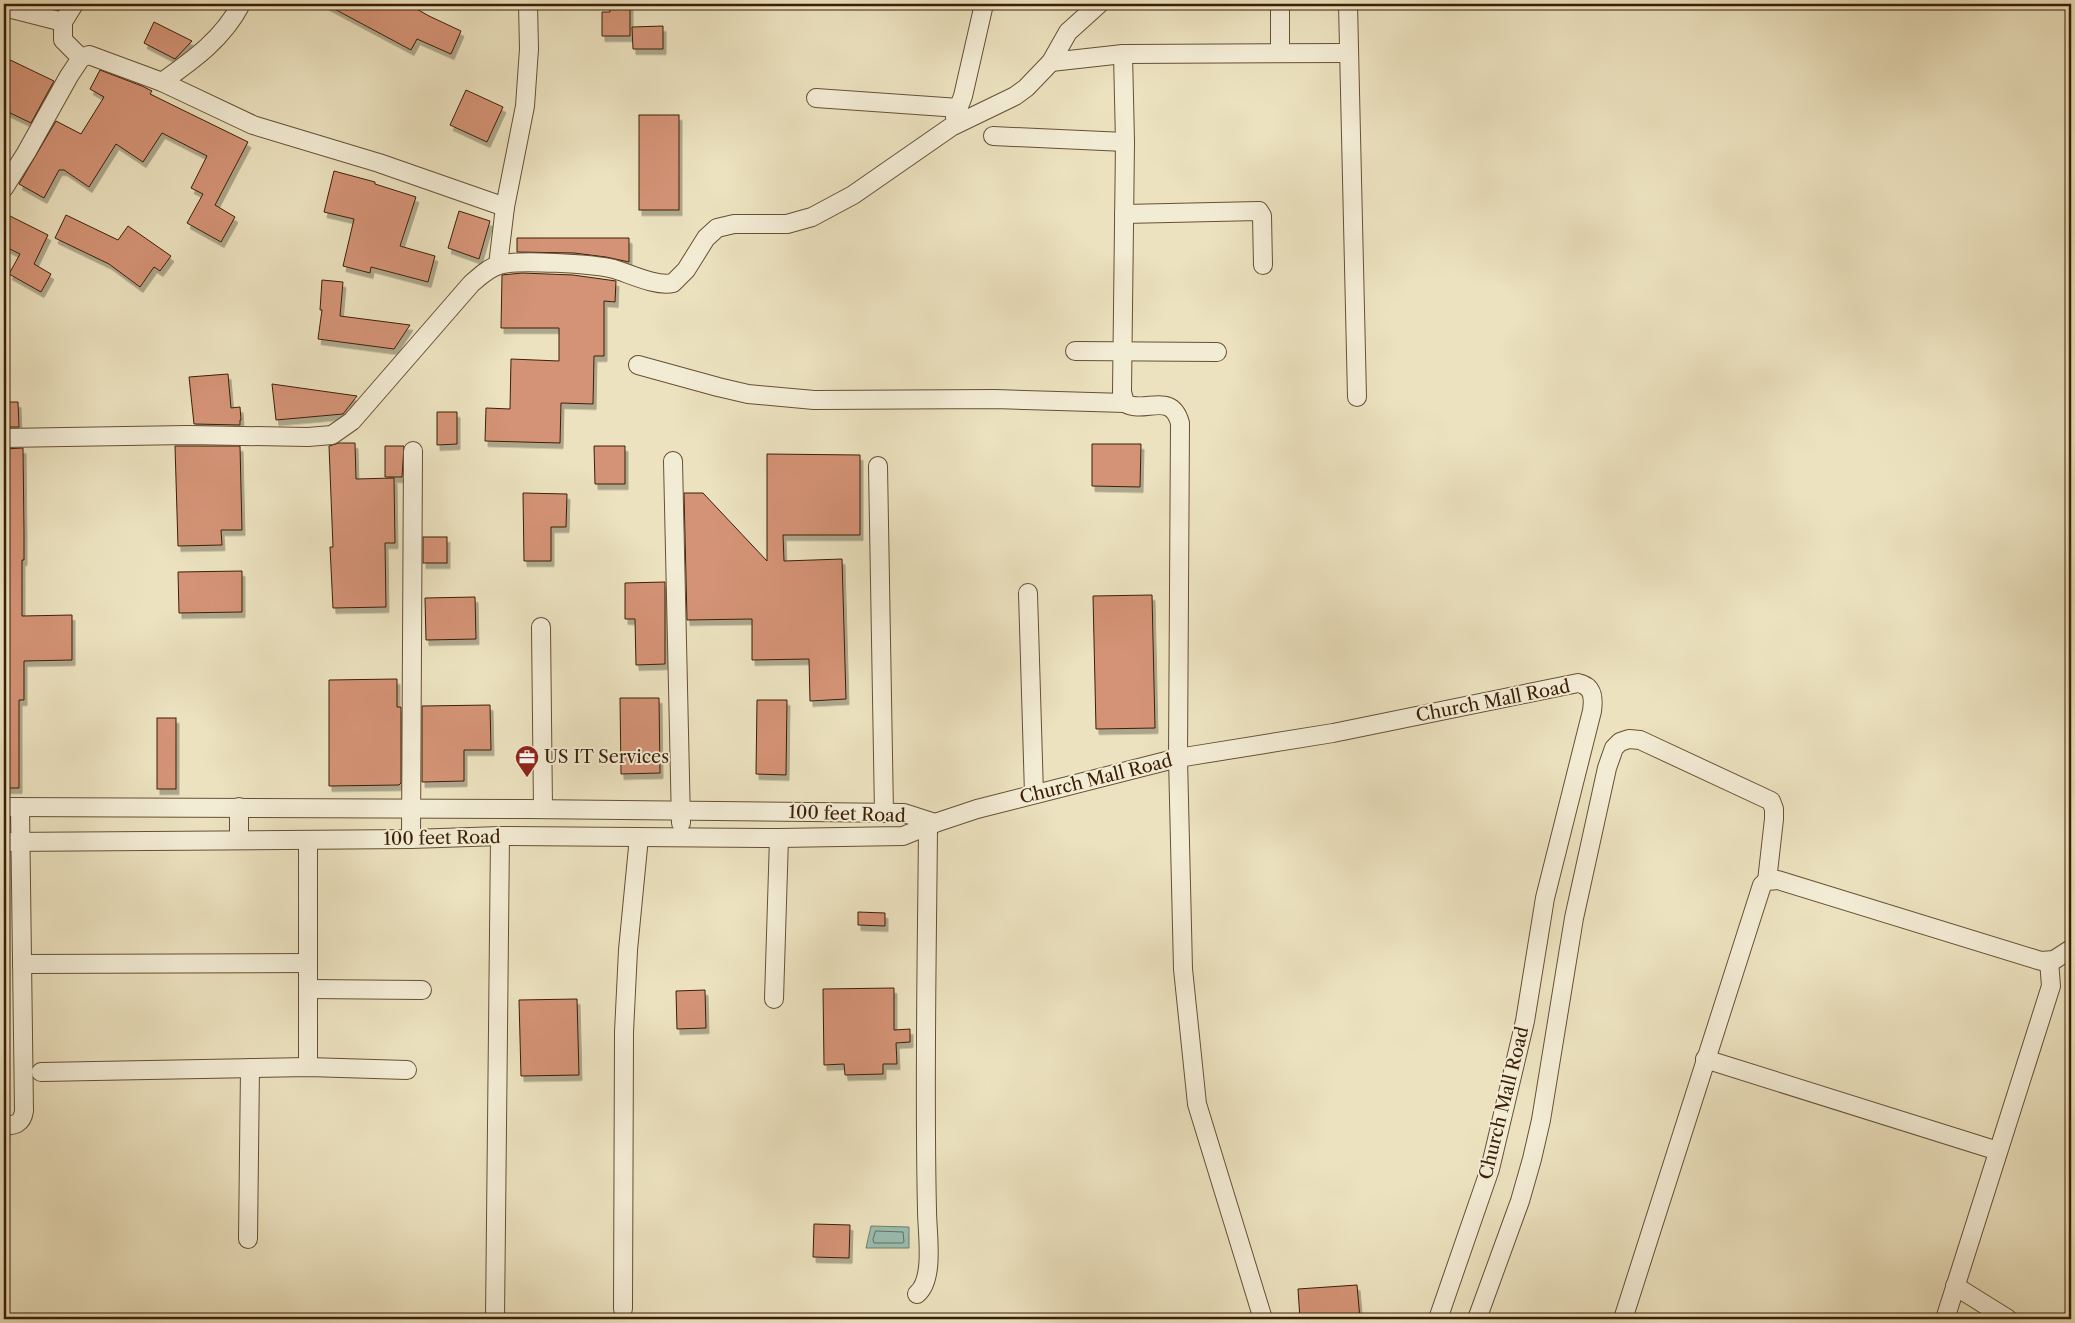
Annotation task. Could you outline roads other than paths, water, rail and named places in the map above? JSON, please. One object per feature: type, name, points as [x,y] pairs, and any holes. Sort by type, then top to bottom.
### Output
[{"type":"street","points":[[74,4],[63,22],[63,40],[81,58]]},
{"type":"street","points":[[162,82],[211,45],[231,22],[241,4]]},
{"type":"street","points":[[498,265],[505,207],[525,106],[529,49],[528,4]]},
{"type":"street","points":[[951,127],[959,108],[984,4]]},
{"type":"street","points":[[4,438],[187,435],[321,436],[336,432],[362,410],[471,284],[498,265],[552,263],[600,267],[659,283],[673,283],[686,270],[712,232],[717,228],[734,224],[787,224],[812,217],[853,195],[951,127],[1015,96],[1026,88],[1051,62],[1068,32],[1099,4]]},
{"type":"street","points":[[1280,4],[1280,53]]},
{"type":"street","points":[[1348,4],[1357,397]]},
{"type":"street","points":[[4,6],[63,22]]},
{"type":"street","points":[[1051,62],[1123,54],[1349,53]]},
{"type":"street","points":[[1123,54],[1126,142],[1122,392],[1125,403]]},
{"type":"street","points":[[4,188],[81,58],[89,55],[162,82],[253,125],[379,163],[505,207]]},
{"type":"street","points":[[816,98],[959,108]]},
{"type":"street","points":[[993,136],[1126,142]]},
{"type":"street","points":[[1124,214],[1259,211],[1262,216],[1263,265]]},
{"type":"street","points":[[1075,351],[1217,352]]},
{"type":"street","points":[[638,365],[718,388],[748,394],[806,400],[996,399],[1125,403],[1130,405],[1168,406],[1178,415],[1180,423],[1178,758],[1183,969],[1194,1080],[1204,1130],[1263,1319]]},
{"type":"street","points":[[411,839],[413,451]]},
{"type":"street","points":[[673,461],[681,838]]},
{"type":"street","points":[[878,466],[884,813]]},
{"type":"street","points":[[1028,593],[1034,794]]},
{"type":"street","points":[[541,627],[543,809]]},
{"type":"street","name":"Church Mall Road","points":[[932,824],[1034,794],[1178,758],[1333,733],[1578,683],[1587,686],[1591,690],[1592,711],[1545,898],[1525,1021],[1490,1169],[1438,1319]]},
{"type":"street","points":[[1477,1319],[1520,1201],[1534,1151],[1541,1120],[1574,918],[1603,786],[1614,748],[1620,742],[1629,739],[1640,740],[1771,801],[1774,809],[1774,819],[1767,880],[1759,892],[1623,1319]]},
{"type":"street","points":[[4,1126],[19,1123],[22,1120],[24,1111],[22,964],[11,842],[12,807]]},
{"type":"street","name":"100 feet Road","points":[[12,807],[411,808],[904,813],[932,824]]},
{"type":"street","points":[[239,807],[239,839]]},
{"type":"street","points":[[759,838],[760,812]]},
{"type":"street","points":[[917,1294],[926,1283],[928,1258],[926,1144],[932,824]]},
{"type":"street","name":"100 feet Road","points":[[11,842],[411,839],[500,836],[778,838],[903,836],[932,824]]},
{"type":"street","points":[[496,1319],[500,836]]},
{"type":"street","points":[[624,1309],[624,1032],[628,950],[639,837]]},
{"type":"street","points":[[774,999],[778,838]]},
{"type":"street","points":[[308,840],[308,1067]]},
{"type":"street","points":[[1767,880],[1778,880],[2041,961],[2049,962],[2071,949]]},
{"type":"street","points":[[1945,1319],[2051,986],[2049,962]]},
{"type":"street","points":[[22,964],[308,963]]},
{"type":"street","points":[[308,989],[422,990]]},
{"type":"street","points":[[1706,1060],[1998,1151]]},
{"type":"street","points":[[41,1072],[308,1067],[407,1070]]},
{"type":"street","points":[[248,1239],[250,1068]]},
{"type":"street","points":[[1955,1286],[2008,1319]]},
{"type":"water","points":[[871,1226],[909,1227],[909,1248],[866,1248]]},
{"type":"place","name":"US IT Services","points":[[527,778]]}]
